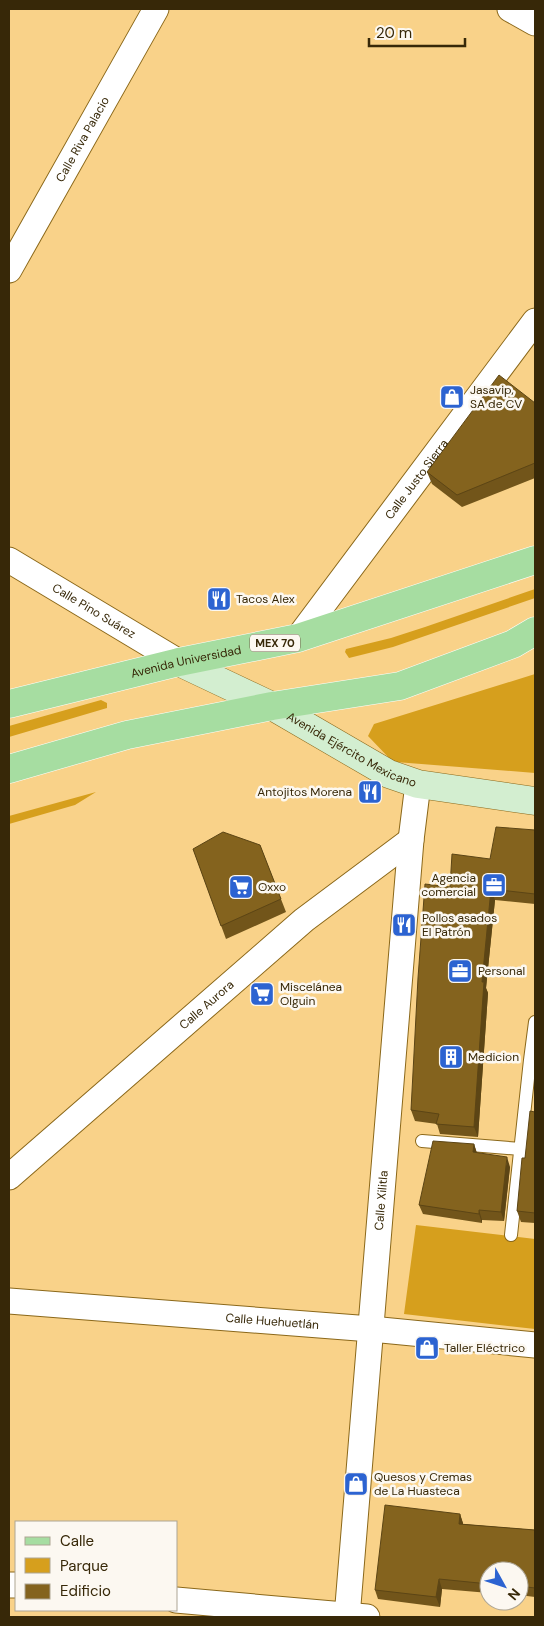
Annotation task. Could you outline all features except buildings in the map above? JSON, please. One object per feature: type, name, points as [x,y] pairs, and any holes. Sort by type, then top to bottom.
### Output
[{"type":"main road","name":"Avenida Universidad","points":[[9,704],[179,662],[298,638],[535,560]]},
{"type":"main road","points":[[9,769],[127,735],[272,706],[400,686],[512,644],[535,631]]},
{"type":"main road","name":"Avenida Ejército Mexicano","points":[[179,662],[272,706],[389,774],[418,784],[535,801]]},
{"type":"street","name":"Calle Riva Palacio","points":[[9,270],[156,9]]},
{"type":"street","points":[[510,9],[535,23]]},
{"type":"street","name":"Calle Justo Sierra","points":[[298,638],[535,321]]},
{"type":"street","name":"Calle Pino Suárez","points":[[9,560],[179,662]]},
{"type":"street","name":"Calle Xilitla","points":[[354,1616],[371,1328],[410,840],[418,784]]},
{"type":"street","name":"Calle Aurora","points":[[9,1177],[304,920],[410,840]]},
{"type":"street","name":"Calle Huehuetlán","points":[[9,1300],[371,1328],[535,1344]]},
{"type":"street","points":[[178,1600],[354,1616]]},
{"type":"lane","points":[[511,1235],[533,1060],[535,1022]]},
{"type":"lane","points":[[422,1141],[521,1149]]},
{"type":"green space","points":[[535,589],[535,598],[393,647],[349,658],[345,652],[346,649],[391,638]]},
{"type":"green space","points":[[535,674],[535,773],[396,762],[391,760],[368,736],[374,724]]},
{"type":"green space","points":[[101,700],[107,703],[107,708],[9,737],[9,726]]},
{"type":"green space","points":[[96,792],[75,805],[9,824],[9,816]]},
{"type":"green space","points":[[416,1225],[535,1239],[535,1329],[404,1314]]},
{"type":"place","name":"Jasavip, SA de CV","points":[[452,397]]},
{"type":"place","name":"Tacos Alex","points":[[219,599]]},
{"type":"place","name":"Antojitos Morena","points":[[370,792]]},
{"type":"place","name":"Agencia comercial","points":[[494,885]]},
{"type":"place","name":"Oxxo","points":[[241,887]]},
{"type":"place","name":"Pollos asados El Patrón","points":[[404,925]]},
{"type":"place","name":"Personal","points":[[460,971]]},
{"type":"place","name":"Miscelánea Olguin","points":[[262,994]]},
{"type":"place","name":"Medicion","points":[[451,1057]]},
{"type":"place","name":"Taller Eléctrico","points":[[427,1348]]},
{"type":"place","name":"Quesos y Cremas de La Huasteca","points":[[356,1484]]}]
